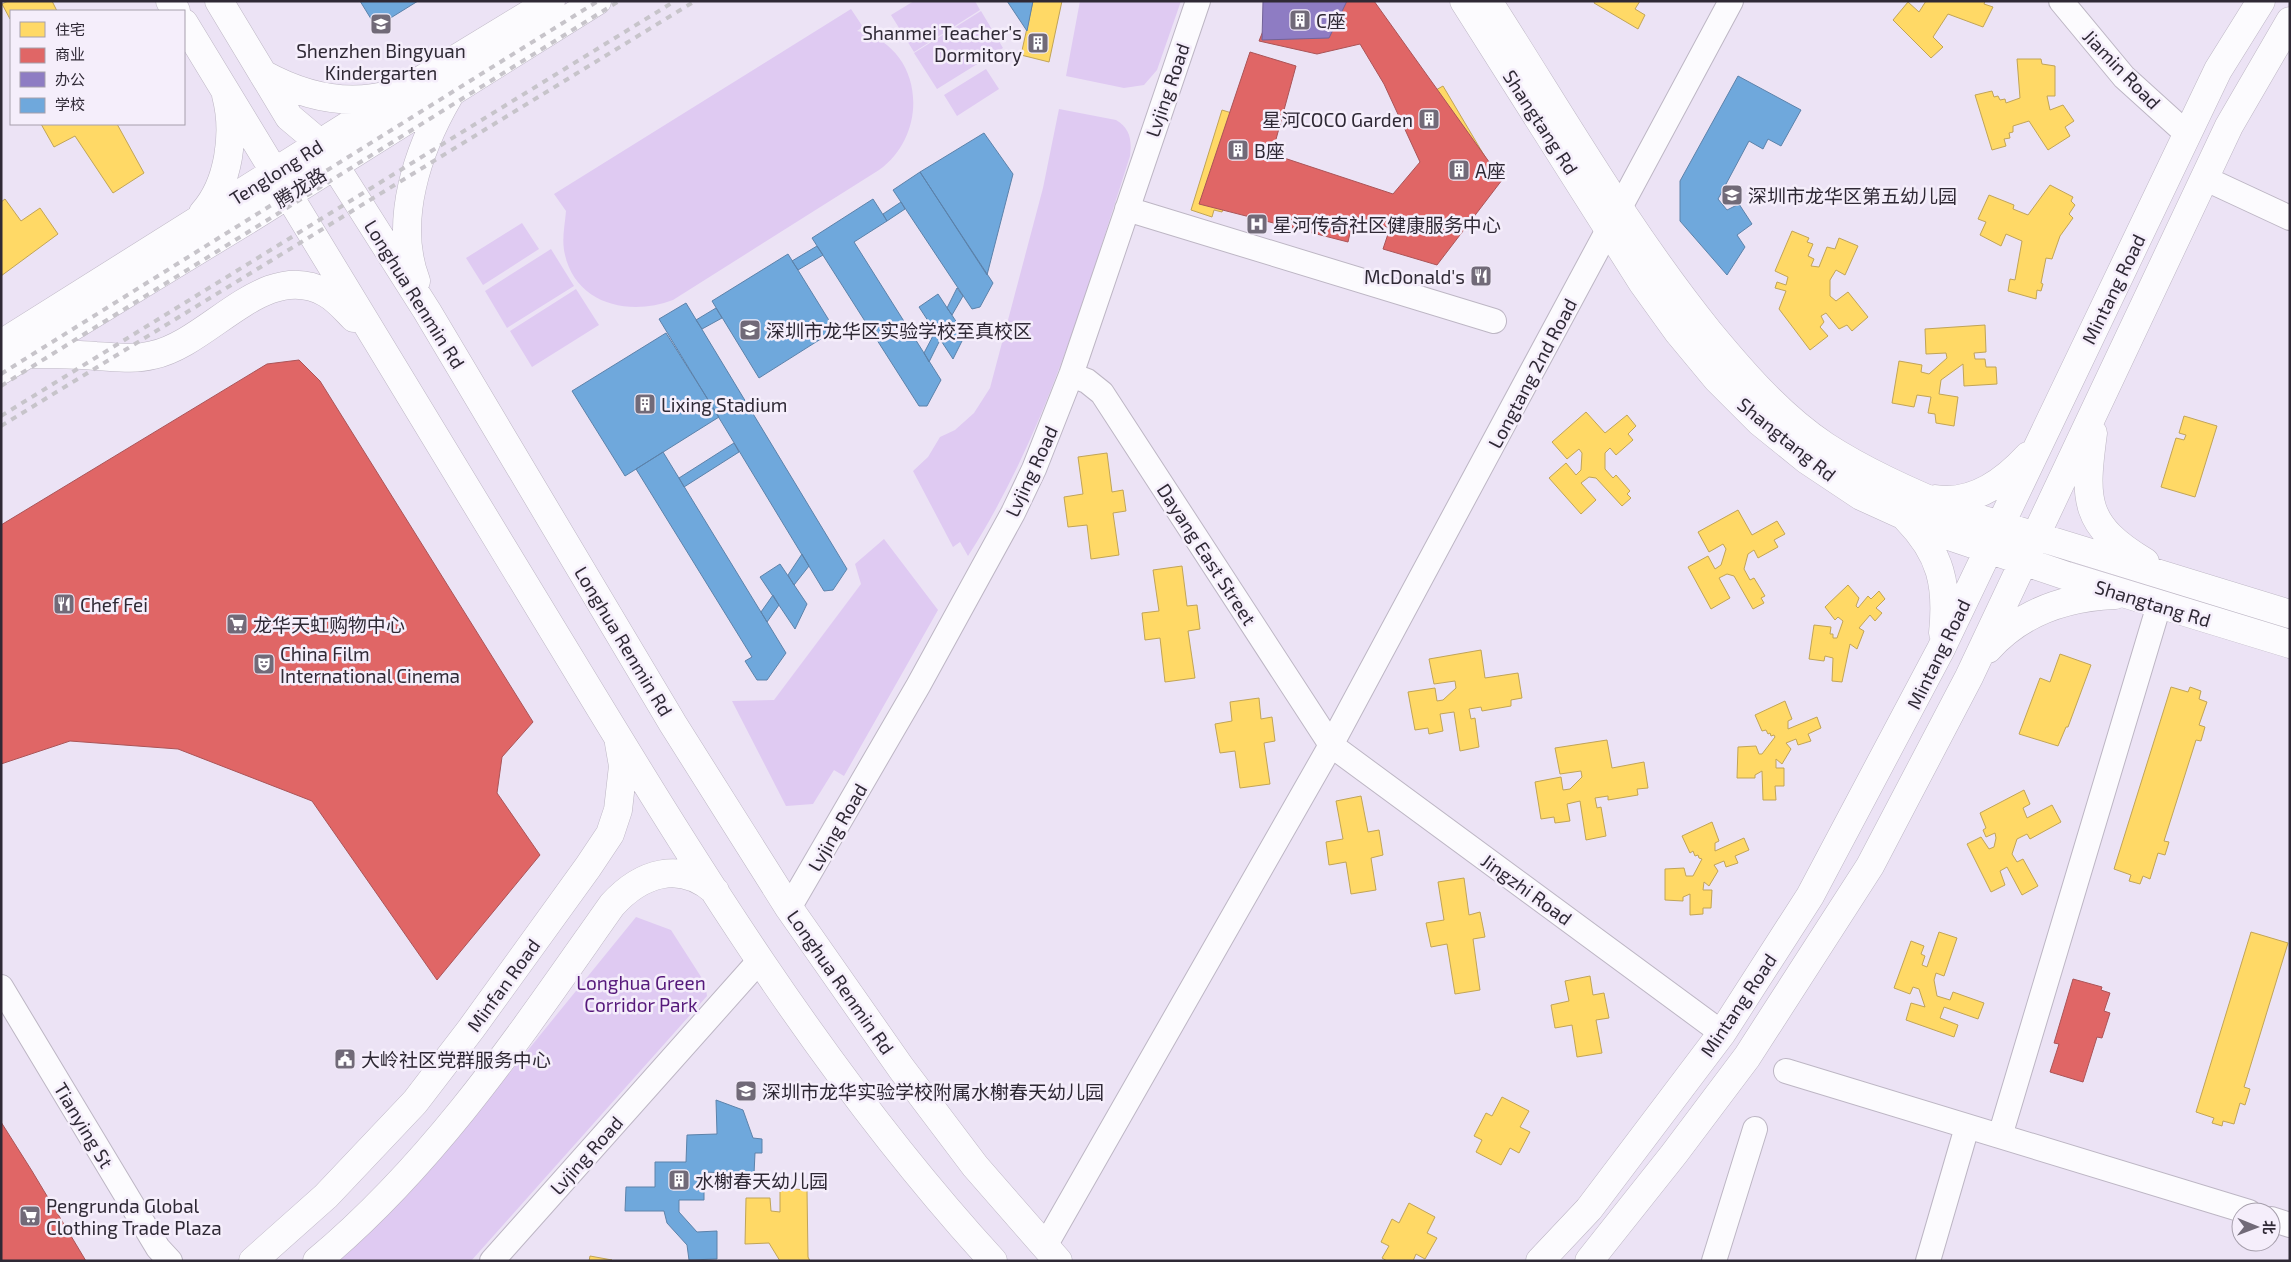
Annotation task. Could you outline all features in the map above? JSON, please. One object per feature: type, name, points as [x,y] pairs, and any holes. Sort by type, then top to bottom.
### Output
[{"type":"main road","name":"Longhua Renmin Rd","points":[[219,1],[289,117],[328,155],[427,311],[673,724],[789,908],[901,1068],[975,1166],[1052,1253]]},
{"type":"main road","name":"Tenglong Rd","points":[[1,344],[196,221],[281,183],[328,155],[403,91],[551,1]]},
{"type":"main road","name":"腾龙路","points":[[328,155],[451,93],[597,1]]},
{"type":"main road","name":"Shangtang Rd","points":[[1464,1],[1614,219]]},
{"type":"main road","name":"Shangtang Rd","points":[[1488,1],[1678,332],[1717,379],[1760,422],[1807,460],[1861,496],[1964,514],[2290,614]]},
{"type":"main road","name":"Mintang Road","points":[[1540,1261],[1589,1209],[1722,1033],[1810,896],[1941,649],[2218,70],[2261,1]]},
{"type":"main road","name":"Mintang Road","points":[[1589,1261],[1674,1154],[1747,1057],[1870,866],[1975,663],[2229,126],[2290,21]]},
{"type":"main road","points":[[185,25],[618,737],[760,960],[865,1109],[917,1174],[993,1261]]},
{"type":"main road","points":[[263,74],[286,87],[306,94],[330,98],[352,100],[377,98],[403,91]]},
{"type":"main road","points":[[196,221],[215,200],[223,180],[228,158],[229,130],[224,89]]},
{"type":"main road","points":[[427,311],[411,265],[407,221],[413,183],[421,154],[432,126],[451,93]]},
{"type":"main road","name":"腾龙路","points":[[1,370],[281,183]]},
{"type":"main road","points":[[27,354],[137,358],[152,356],[182,345],[264,291],[278,285],[294,284],[316,288],[335,299],[384,350]]},
{"type":"main road","points":[[2098,402],[2088,467],[2087,486],[2090,506],[2097,521],[2107,534],[2141,560],[2172,579]]},
{"type":"main road","points":[[1941,649],[1945,612],[1943,581],[1909,505],[1968,498],[2007,476],[2039,444]]},
{"type":"main road","name":"Shangtang Rd","points":[[1909,505],[1988,550],[2159,605],[2290,644]]},
{"type":"main road","points":[[1975,663],[2002,634],[2025,617],[2074,600],[2125,594]]},
{"type":"main road","name":"Minfan Road","points":[[253,1261],[332,1190],[414,1102],[471,1029],[588,867],[610,834],[618,810],[623,766],[618,737]]},
{"type":"main road","points":[[317,1261],[360,1222],[435,1144],[516,1042],[612,904],[622,893],[641,880],[677,873],[697,878],[716,892]]},
{"type":"street","name":"Lvjing Road","points":[[789,908],[918,686],[1013,513],[1050,430],[1071,375],[1198,1]]},
{"type":"street","name":"Longtang 2nd Road","points":[[1052,1253],[1332,745],[1732,1]]},
{"type":"street","name":"Jiamin Road","points":[[2061,1],[2124,77],[2187,134]]},
{"type":"street","points":[[2204,178],[2290,218]]},
{"type":"street","points":[[1127,209],[1494,321]]},
{"type":"street","name":"Dayang East Street","points":[[1071,375],[1087,381],[1102,393],[1332,745]]},
{"type":"street","points":[[2000,1136],[2159,605]]},
{"type":"street","name":"Jingzhi Road","points":[[1332,745],[1722,1033]]},
{"type":"street","name":"Lvjing Road","points":[[492,1261],[760,960]]},
{"type":"street","name":"Tianying St","points":[[1,987],[158,1248],[170,1261]]},
{"type":"street","name":"Tianying St","points":[[1,1016],[149,1261]]},
{"type":"street","points":[[1786,1071],[2231,1207]]},
{"type":"street","points":[[1928,1261],[1967,1127]]},
{"type":"street","points":[[1714,1261],[1755,1129]]},
{"type":"green space","points":[[914,1],[975,1],[980,10],[914,52],[891,15]]},
{"type":"green space","points":[[1080,1],[1181,1],[1157,70],[1144,85],[1124,88],[1066,76]]},
{"type":"green space","points":[[851,9],[863,27],[857,31],[879,40],[896,54],[907,72],[913,92],[913,114],[907,135],[896,154],[879,170],[673,300],[639,307],[622,306],[605,302],[591,294],[579,283],[569,268],[564,250],[563,235],[566,211],[554,194]]},
{"type":"green space","points":[[981,11],[1003,48],[937,89],[914,53]]},
{"type":"green space","points":[[986,69],[999,89],[957,116],[944,95]]},
{"type":"green space","points":[[1059,109],[1116,120],[1121,123],[1129,135],[1131,145],[1130,156],[1080,311],[1042,412],[996,509],[968,556],[960,542],[953,547],[913,471],[928,457],[940,437],[955,430],[974,413],[990,388],[1043,188]]},
{"type":"green space","points":[[522,223],[539,249],[483,285],[466,258]]},
{"type":"green space","points":[[551,249],[574,286],[507,328],[485,291]]},
{"type":"green space","points":[[576,289],[599,325],[532,367],[510,331]]},
{"type":"green space","points":[[884,539],[938,610],[844,776],[834,770],[813,804],[786,806],[732,701],[774,700],[861,584],[855,564]]},
{"type":"green space","name":"Longhua Green Corridor Park","points":[[636,917],[671,930],[705,983],[707,996],[471,1261],[327,1261],[446,1151]]},
{"type":"building: 住宅","points":[[8,1],[52,1],[56,10],[10,10],[10,19],[2,4]]},
{"type":"building: 住宅","name":"Shanmei Teacher's Dormitory","points":[[1033,1],[1062,1],[1049,62],[1021,55]]},
{"type":"building: 住宅","points":[[1595,1],[1640,1],[1635,9],[1645,15],[1638,29],[1594,3]]},
{"type":"building: 住宅","points":[[1926,1],[1985,1],[1984,4],[1993,7],[1983,27],[1948,14],[1933,37],[1943,47],[1931,58],[1893,20],[1908,2],[1919,12]]},
{"type":"building: 住宅","points":[[2017,59],[2041,59],[2042,64],[2055,66],[2055,96],[2047,96],[2050,110],[2063,105],[2074,121],[2065,127],[2070,136],[2048,150],[2029,121],[2013,126],[2013,132],[2009,133],[2010,138],[2004,139],[2006,146],[1992,150],[1975,95],[1992,91],[1994,97],[1998,96],[2000,100],[2005,99],[2006,103],[2020,98]]},
{"type":"building: 住宅","name":"A座","points":[[1443,86],[1497,177],[1434,247],[1391,208],[1433,162],[1402,109]]},
{"type":"building: 住宅","name":"B座","points":[[1222,110],[1274,126],[1258,174],[1299,187],[1287,227],[1224,207],[1222,212],[1214,210],[1212,217],[1191,210]]},
{"type":"building: 住宅","points":[[42,125],[118,125],[144,173],[113,193],[75,136],[54,147]]},
{"type":"building: 住宅","points":[[2050,185],[2073,197],[2071,201],[2075,205],[2069,214],[2073,218],[2060,236],[2052,259],[2046,258],[2041,283],[2043,284],[2041,291],[2037,290],[2036,299],[2008,291],[2010,279],[2015,280],[2022,241],[2006,234],[2001,246],[1980,235],[1986,222],[1978,219],[1989,195],[2014,205],[2013,209],[2028,215]]},
{"type":"building: 住宅","points":[[5,199],[21,221],[40,208],[58,234],[1,276],[1,202]]},
{"type":"building: 住宅","points":[[1792,231],[1809,238],[1807,242],[1813,244],[1808,256],[1814,259],[1811,266],[1819,267],[1827,247],[1835,249],[1839,238],[1858,246],[1845,275],[1836,270],[1830,280],[1830,296],[1836,301],[1848,292],[1868,317],[1852,331],[1847,325],[1839,329],[1826,313],[1821,316],[1824,322],[1820,327],[1828,336],[1810,350],[1779,309],[1786,291],[1775,288],[1777,282],[1786,285],[1788,277],[1775,271]]},
{"type":"building: 住宅","points":[[1985,325],[1986,352],[1974,353],[1975,359],[1985,359],[1986,367],[1996,367],[1997,384],[1964,386],[1963,364],[1941,380],[1939,394],[1958,397],[1954,426],[1936,423],[1935,414],[1928,413],[1931,397],[1917,395],[1914,407],[1892,403],[1899,361],[1922,365],[1921,372],[1929,374],[1947,358],[1946,353],[1926,354],[1925,329]]},
{"type":"building: 住宅","points":[[1586,412],[1605,433],[1627,415],[1636,426],[1628,434],[1633,440],[1616,455],[1610,448],[1605,453],[1605,469],[1613,478],[1616,475],[1630,491],[1627,494],[1631,498],[1622,506],[1596,478],[1589,477],[1581,483],[1596,500],[1581,514],[1549,478],[1566,463],[1576,475],[1581,470],[1582,453],[1579,449],[1567,459],[1552,442]]},
{"type":"building: 住宅","points":[[2184,416],[2217,426],[2195,497],[2161,487],[2176,438],[2184,440],[2186,435],[2179,433]]},
{"type":"building: 住宅","points":[[1107,453],[1112,492],[1123,490],[1126,511],[1113,513],[1119,555],[1091,559],[1087,525],[1068,527],[1064,497],[1083,494],[1078,457]]},
{"type":"building: 住宅","points":[[1738,510],[1752,535],[1777,521],[1785,534],[1774,540],[1778,547],[1758,558],[1754,550],[1748,554],[1744,569],[1750,580],[1754,578],[1765,596],[1761,598],[1764,603],[1753,609],[1734,576],[1727,574],[1719,578],[1730,598],[1711,609],[1688,567],[1708,556],[1715,569],[1721,565],[1726,549],[1723,544],[1709,552],[1698,532]]},
{"type":"building: 住宅","points":[[1182,566],[1187,606],[1197,605],[1200,629],[1188,631],[1195,678],[1165,682],[1160,638],[1145,640],[1142,613],[1159,611],[1153,570]]},
{"type":"building: 住宅","points":[[1848,585],[1859,598],[1856,606],[1858,608],[1868,596],[1871,599],[1879,591],[1885,599],[1876,608],[1882,613],[1875,621],[1870,615],[1859,628],[1864,631],[1857,649],[1850,644],[1842,682],[1832,681],[1833,658],[1825,656],[1824,661],[1809,659],[1814,625],[1831,627],[1830,634],[1833,634],[1833,638],[1837,638],[1843,621],[1838,617],[1835,620],[1825,607]]},
{"type":"building: 住宅","points":[[1481,650],[1485,678],[1518,673],[1522,698],[1511,700],[1511,706],[1482,711],[1481,707],[1469,709],[1471,719],[1475,718],[1479,747],[1460,751],[1454,712],[1440,714],[1443,731],[1429,734],[1428,728],[1415,730],[1408,692],[1435,688],[1437,701],[1443,700],[1456,688],[1455,681],[1434,684],[1429,659]]},
{"type":"building: 住宅","points":[[2060,654],[2091,665],[2068,727],[2066,727],[2058,746],[2019,734],[2040,678],[2050,682]]},
{"type":"building: 住宅","points":[[2171,687],[2188,692],[2190,687],[2201,691],[2199,699],[2207,702],[2199,725],[2205,727],[2201,741],[2196,740],[2164,841],[2169,842],[2165,855],[2158,853],[2150,879],[2143,876],[2140,884],[2129,881],[2131,875],[2114,869]]},
{"type":"building: 住宅","points":[[1259,698],[1261,719],[1272,717],[1275,741],[1264,743],[1270,784],[1240,788],[1235,751],[1220,753],[1215,724],[1232,721],[1230,702]]},
{"type":"building: 住宅","points":[[1785,701],[1792,719],[1788,721],[1788,729],[1817,717],[1821,728],[1808,734],[1811,741],[1798,745],[1796,739],[1786,743],[1791,749],[1782,764],[1776,759],[1776,768],[1784,768],[1784,786],[1775,786],[1776,800],[1763,800],[1762,771],[1755,775],[1755,778],[1737,778],[1738,747],[1756,746],[1759,754],[1762,754],[1775,737],[1774,735],[1771,736],[1770,733],[1768,734],[1766,730],[1762,731],[1755,715]]},
{"type":"building: 住宅","points":[[1607,740],[1612,768],[1644,762],[1648,788],[1637,789],[1638,795],[1608,800],[1608,796],[1595,798],[1597,808],[1601,807],[1606,836],[1586,840],[1580,801],[1567,804],[1570,821],[1555,823],[1554,817],[1541,819],[1535,782],[1561,777],[1563,790],[1570,789],[1582,777],[1581,771],[1560,774],[1555,748]]},
{"type":"building: 住宅","points":[[2024,790],[2030,804],[2023,808],[2027,818],[2052,805],[2061,822],[2030,839],[2027,834],[2017,839],[2012,854],[2017,862],[2023,859],[2038,886],[2022,895],[2007,867],[2000,871],[2005,885],[1991,892],[1967,844],[1981,837],[1989,849],[1994,847],[1995,833],[1986,837],[1983,830],[1986,828],[1980,813]]},
{"type":"building: 住宅","points":[[1361,796],[1368,832],[1379,830],[1383,855],[1371,858],[1376,890],[1351,894],[1346,862],[1329,865],[1326,842],[1343,839],[1336,801]]},
{"type":"building: 住宅","points":[[1712,822],[1719,841],[1715,843],[1715,851],[1744,838],[1749,850],[1735,856],[1738,863],[1726,867],[1724,861],[1714,865],[1718,871],[1709,886],[1704,882],[1703,890],[1712,890],[1711,908],[1703,908],[1703,914],[1690,915],[1690,894],[1683,897],[1683,901],[1665,900],[1665,869],[1684,868],[1686,876],[1693,876],[1702,859],[1698,855],[1695,856],[1693,851],[1690,853],[1682,836]]},
{"type":"building: 住宅","points":[[1464,878],[1469,915],[1480,912],[1485,937],[1473,939],[1480,990],[1455,994],[1447,944],[1431,947],[1426,923],[1444,920],[1438,882]]},
{"type":"building: 住宅","points":[[1939,932],[1957,938],[1944,976],[1936,973],[1934,980],[1937,996],[1950,1000],[1953,992],[1984,1003],[1978,1019],[1944,1007],[1940,1018],[1958,1025],[1954,1037],[1906,1020],[1911,1003],[1925,1007],[1919,989],[1913,987],[1910,994],[1894,988],[1911,941],[1924,946],[1921,954],[1925,956],[1922,965],[1927,967]]},
{"type":"building: 住宅","points":[[2251,932],[2288,943],[2244,1087],[2250,1089],[2245,1105],[2240,1103],[2234,1124],[2223,1121],[2222,1126],[2212,1123],[2214,1118],[2196,1112]]},
{"type":"building: 住宅","points":[[1590,976],[1593,995],[1604,993],[1609,1018],[1596,1020],[1602,1053],[1577,1057],[1572,1025],[1555,1028],[1551,1005],[1569,1001],[1565,981]]},
{"type":"building: 住宅","points":[[1502,1097],[1529,1111],[1520,1127],[1530,1132],[1519,1153],[1510,1148],[1501,1165],[1476,1152],[1482,1140],[1474,1136],[1486,1113],[1492,1116]]},
{"type":"building: 住宅","points":[[1,1146],[31,1172],[21,1190],[1,1178]]},
{"type":"building: 住宅","points":[[780,1188],[807,1190],[808,1257],[810,1261],[780,1261],[769,1243],[745,1244],[746,1198],[770,1198],[771,1211],[780,1212]]},
{"type":"building: 住宅","points":[[1409,1203],[1435,1217],[1427,1233],[1437,1238],[1425,1259],[1416,1254],[1413,1261],[1387,1261],[1382,1258],[1389,1246],[1381,1242],[1392,1219],[1399,1223]]},
{"type":"building: 住宅","points":[[31,1238],[50,1239],[48,1261],[28,1261]]},
{"type":"building: 住宅","points":[[590,1256],[612,1260],[589,1261]]},
{"type":"building: 商业","name":"星河COCO Garden","points":[[1275,1],[1374,1],[1502,180],[1437,265],[1383,249],[1390,228],[1354,216],[1348,242],[1199,204],[1250,52],[1296,66],[1272,154],[1393,194],[1420,162],[1384,84],[1360,44],[1317,54],[1259,41]]},
{"type":"building: 商业","name":"龙华天虹购物中心","points":[[299,360],[320,381],[533,722],[502,757],[497,793],[540,855],[437,980],[312,801],[178,749],[70,741],[1,764],[1,525],[267,364]]},
{"type":"building: 商业","points":[[2073,979],[2102,987],[2101,990],[2110,993],[2104,1011],[2110,1013],[2102,1038],[2097,1037],[2083,1082],[2050,1072],[2059,1044],[2054,1043]]},
{"type":"building: 商业","name":"Pengrunda Global Clothing Trade Plaza","points":[[1,1122],[32,1171],[86,1261],[1,1261]]},
{"type":"building: 办公","name":"C座","points":[[1263,1],[1347,1],[1329,38],[1262,40]]},
{"type":"building: 学校","points":[[360,1],[418,1],[376,27]]},
{"type":"building: 学校","points":[[1007,1],[1033,1],[1027,31]]},
{"type":"building: 学校","points":[[1738,76],[1801,110],[1781,146],[1768,139],[1763,149],[1749,141],[1718,199],[1727,210],[1739,204],[1752,224],[1737,235],[1745,247],[1727,275],[1680,221],[1680,181]]},
{"type":"building: 学校","points":[[984,133],[1013,174],[987,275],[920,172]]},
{"type":"building: 学校","points":[[920,172],[993,283],[980,307],[972,309],[893,190]]},
{"type":"building: 学校","points":[[873,199],[887,221],[854,242],[941,380],[927,406],[919,406],[812,238]]},
{"type":"building: 学校","points":[[901,202],[905,209],[887,221],[883,214]]},
{"type":"building: 学校","points":[[817,246],[823,255],[798,270],[792,261]]},
{"type":"building: 学校","points":[[788,254],[835,330],[759,378],[712,301]]},
{"type":"building: 学校","points":[[957,288],[963,296],[952,315],[947,308]]},
{"type":"building: 学校","points":[[938,294],[965,335],[953,359],[919,307]]},
{"type":"building: 学校","points":[[686,303],[847,569],[833,590],[824,591],[659,319]]},
{"type":"building: 学校","points":[[716,308],[722,318],[702,329],[696,320]]},
{"type":"building: 学校","points":[[935,332],[940,340],[929,362],[924,353]]},
{"type":"building: 学校","name":"Lixing Stadium","points":[[666,333],[719,417],[625,476],[572,391]]},
{"type":"building: 学校","points":[[734,443],[739,452],[684,487],[679,478]]},
{"type":"building: 学校","points":[[663,452],[786,653],[767,680],[757,680],[745,661],[752,657],[636,469]]},
{"type":"building: 学校","points":[[802,554],[809,566],[794,585],[788,575]]},
{"type":"building: 学校","points":[[780,564],[807,604],[795,629],[760,577]]},
{"type":"building: 学校","points":[[773,595],[779,605],[767,622],[761,612]]},
{"type":"building: 学校","name":"水榭春天幼儿园","points":[[716,1100],[743,1110],[753,1138],[762,1139],[762,1153],[755,1153],[754,1174],[704,1172],[704,1200],[679,1200],[679,1212],[697,1232],[717,1231],[717,1259],[689,1260],[687,1245],[667,1223],[664,1211],[625,1211],[626,1187],[655,1187],[655,1162],[686,1162],[687,1135],[717,1134]]},
{"type":"railway","points":[[1,374],[598,1]]},
{"type":"railway","points":[[1,386],[619,1]]},
{"type":"railway","points":[[1,416],[675,1]]},
{"type":"railway","points":[[1,426],[695,1]]},
{"type":"place","name":"C座","points":[[1300,20]]},
{"type":"place","name":"Shenzhen Bingyuan Kindergarten","points":[[381,24]]},
{"type":"place","name":"Shanmei Teacher's Dormitory","points":[[1038,43]]},
{"type":"place","name":"星河COCO Garden","points":[[1429,119]]},
{"type":"place","name":"B座","points":[[1238,150]]},
{"type":"place","name":"A座","points":[[1459,170]]},
{"type":"place","name":"深圳市龙华区第五幼儿园","points":[[1732,195]]},
{"type":"place","name":"星河传奇社区健康服务中心","points":[[1257,224]]},
{"type":"place","name":"McDonald's","points":[[1481,276]]},
{"type":"place","name":"深圳市龙华区实验学校至真校区","points":[[750,330]]},
{"type":"place","name":"Lixing Stadium","points":[[645,404]]},
{"type":"place","name":"Chef Fei","points":[[64,604]]},
{"type":"place","name":"龙华天虹购物中心","points":[[237,624]]},
{"type":"place","name":"China Film International Cinema","points":[[264,664]]},
{"type":"place","name":"大岭社区党群服务中心","points":[[345,1059]]},
{"type":"place","name":"深圳市龙华实验学校附属水榭春天幼儿园","points":[[746,1091]]},
{"type":"place","name":"水榭春天幼儿园","points":[[679,1180]]},
{"type":"place","name":"Pengrunda Global Clothing Trade Plaza","points":[[30,1216]]}]
